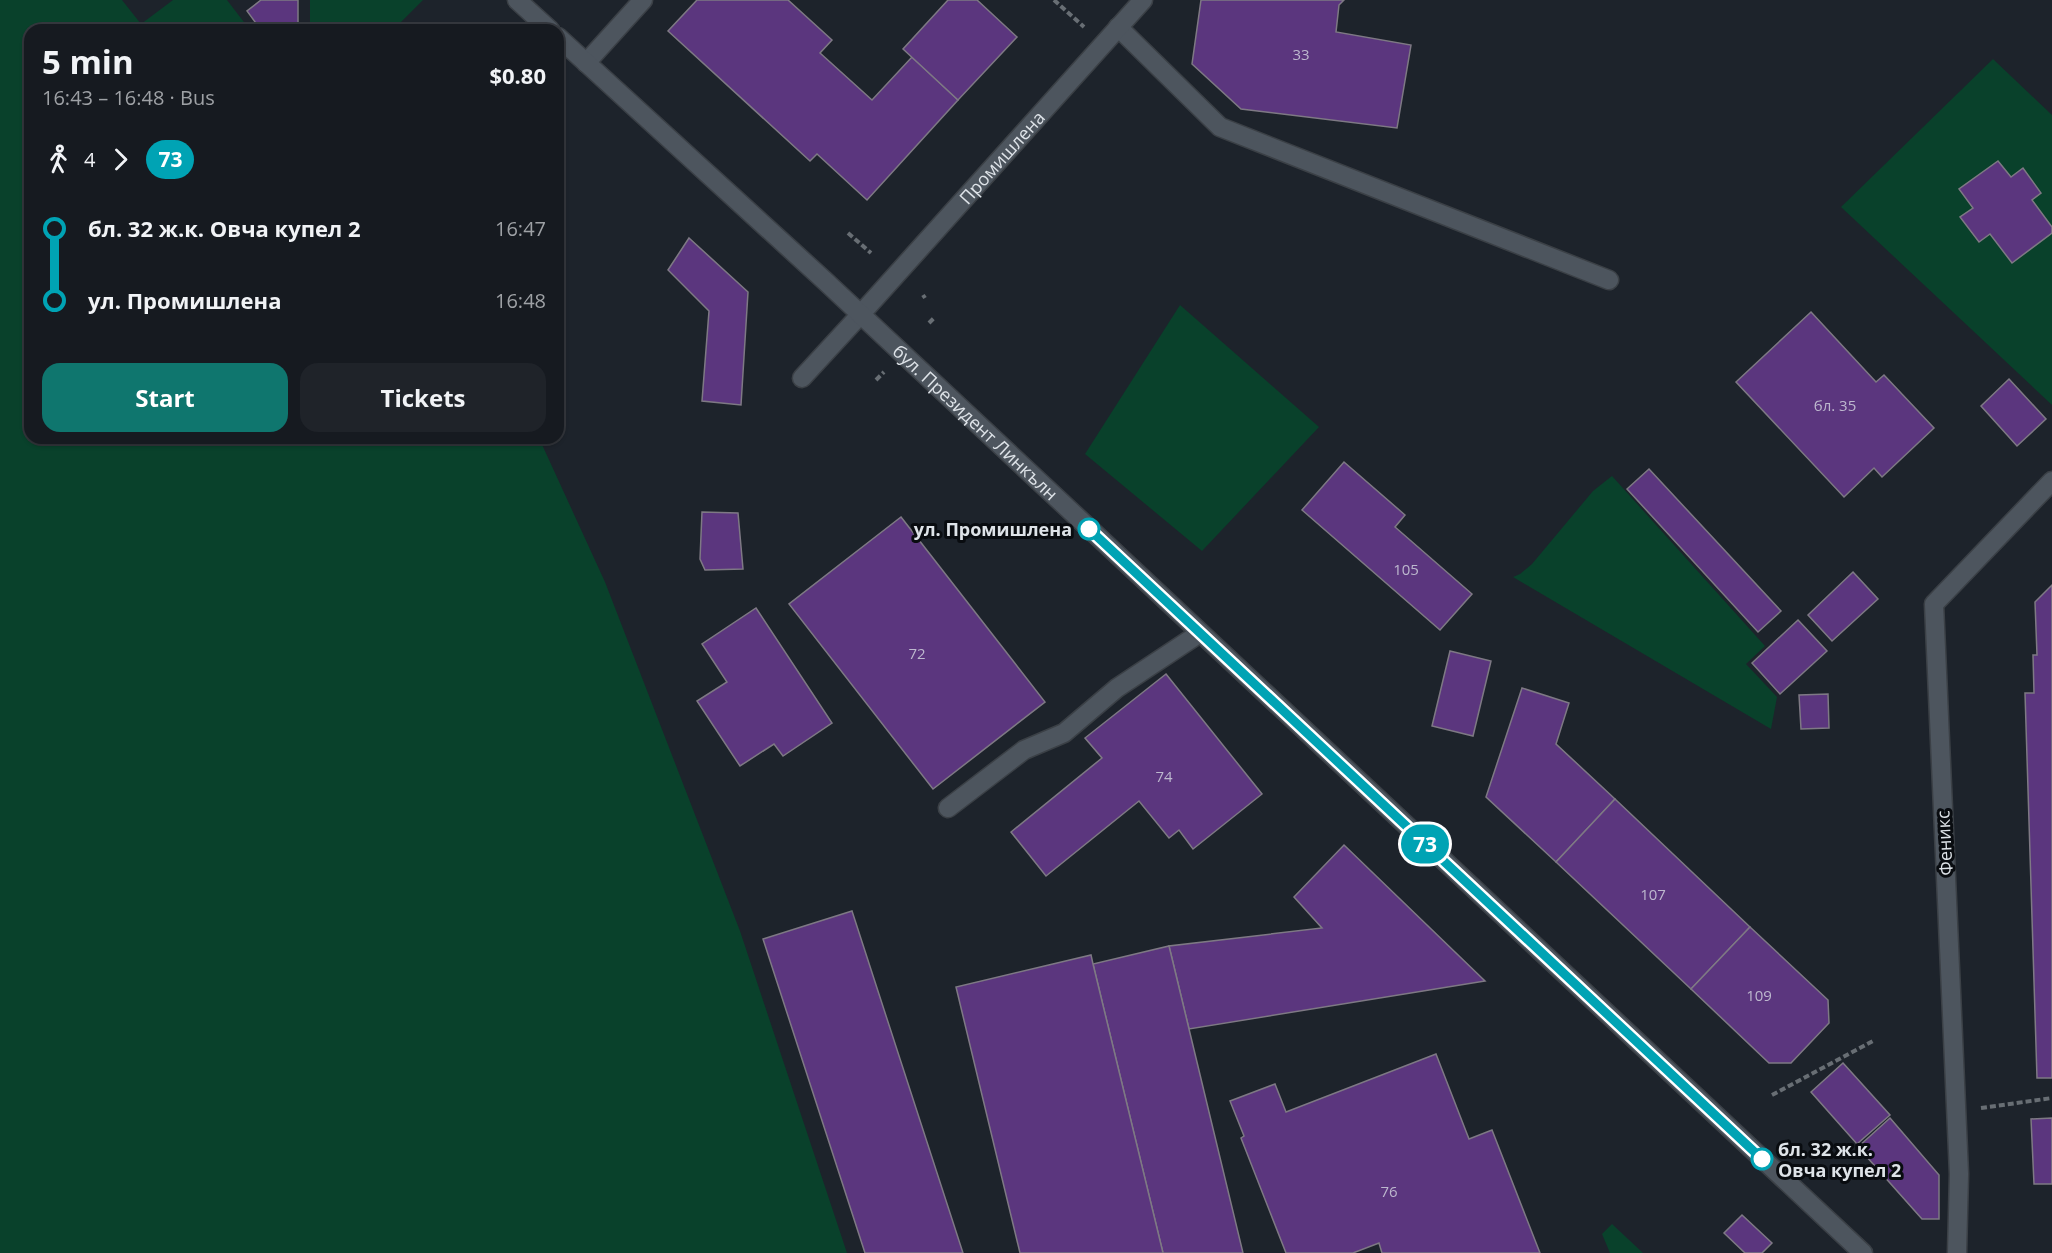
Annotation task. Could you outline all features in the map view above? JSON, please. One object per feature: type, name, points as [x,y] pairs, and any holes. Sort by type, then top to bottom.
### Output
[{"type":"street","points":[[517,0],[543,24]]},
{"type":"street","points":[[585,63],[643,0]]},
{"type":"street","name":"Промишлена","points":[[802,378],[1143,0]]},
{"type":"street","points":[[1118,27],[1220,127],[1609,280]]},
{"type":"street","name":"бул. Президент Линкълн","points":[[564,44],[860,315],[1863,1253]]},
{"type":"street","name":"Феникс","points":[[1957,1253],[1959,1174],[1934,604],[2052,481]]},
{"type":"street","points":[[948,808],[1024,750],[1064,733],[1117,688],[1200,633]]},
{"type":"path","points":[[1054,0],[1102,44]]},
{"type":"path","points":[[848,233],[871,253]]},
{"type":"path","points":[[929,323],[934,318]]},
{"type":"path","points":[[876,380],[884,371]]},
{"type":"path","points":[[1772,1095],[1873,1041]]},
{"type":"path","points":[[1956,1111],[2052,1098]]},
{"type":"green space","points":[[0,0],[122,0],[141,24],[24,24],[24,444],[542,444],[605,582],[740,931],[847,1253],[0,1253]]},
{"type":"green space","points":[[173,0],[227,0],[245,24],[141,24]]},
{"type":"green space","points":[[310,0],[423,0],[399,24],[310,24]]},
{"type":"green space","points":[[1993,59],[2052,115],[2052,405],[1841,207]]},
{"type":"green space","points":[[1180,305],[1319,427],[1202,551],[1085,454]]},
{"type":"green space","points":[[1612,476],[1765,646],[1746,664],[1777,697],[1771,729],[1513,577],[1532,564],[1593,491]]},
{"type":"green space","points":[[1612,1224],[1643,1253],[1610,1253],[1602,1234]]},
{"type":"building","points":[[261,0],[298,0],[298,24],[257,24],[247,11]]},
{"type":"building","points":[[697,0],[788,0],[832,40],[820,53],[872,100],[912,57],[958,100],[867,200],[817,154],[810,161],[668,31]]},
{"type":"building","points":[[948,0],[977,0],[1017,37],[958,100],[903,49]]},
{"type":"building","points":[[1201,0],[1344,0],[1339,5],[1336,32],[1411,45],[1397,128],[1241,109],[1192,64]]},
{"type":"building","points":[[1998,161],[2011,177],[2023,168],[2041,193],[2032,200],[2052,227],[2052,233],[2012,263],[1990,234],[1979,242],[1960,217],[1973,208],[1959,189]]},
{"type":"building","points":[[689,238],[748,292],[741,405],[702,401],[709,311],[668,270]]},
{"type":"building","points":[[1811,312],[1876,382],[1884,375],[1934,428],[1882,477],[1874,468],[1844,497],[1736,382]]},
{"type":"building","points":[[2009,379],[2046,419],[2017,446],[1981,406]]},
{"type":"building","points":[[1344,462],[1405,515],[1395,527],[1472,594],[1440,630],[1302,510]]},
{"type":"building","points":[[1649,469],[1781,611],[1758,632],[1627,489]]},
{"type":"building","points":[[702,512],[738,513],[743,569],[705,570],[700,559]]},
{"type":"building","points":[[901,517],[1045,702],[933,789],[789,604]]},
{"type":"building","points":[[1853,572],[1878,599],[1832,641],[1808,615]]},
{"type":"building","points":[[2052,585],[2052,1078],[2037,1078],[2025,693],[2034,693],[2033,655],[2037,655],[2035,602]]},
{"type":"building","points":[[756,608],[832,723],[783,756],[774,744],[740,766],[697,701],[727,682],[702,644]]},
{"type":"building","points":[[1798,620],[1827,651],[1780,694],[1752,663]]},
{"type":"building","points":[[1450,651],[1491,661],[1473,736],[1432,726]]},
{"type":"building","points":[[1166,674],[1262,794],[1193,849],[1179,830],[1169,838],[1139,801],[1046,876],[1011,832],[1102,758],[1085,738]]},
{"type":"building","points":[[1522,688],[1569,703],[1556,744],[1615,799],[1556,862],[1486,797]]},
{"type":"building","points":[[1828,694],[1829,728],[1801,729],[1799,695]]},
{"type":"building","points":[[1615,799],[1750,927],[1691,989],[1556,862]]},
{"type":"building","points":[[1344,845],[1485,981],[1189,1029],[1169,946],[1322,928],[1294,897]]},
{"type":"building","points":[[852,911],[963,1253],[865,1253],[763,939]]},
{"type":"building","points":[[1750,927],[1828,1000],[1829,1023],[1791,1063],[1769,1063],[1691,989]]},
{"type":"building","points":[[1169,946],[1243,1253],[1163,1253],[1093,964]]},
{"type":"building","points":[[1091,955],[1163,1253],[1020,1253],[956,987]]},
{"type":"building","points":[[1436,1054],[1469,1139],[1492,1130],[1540,1253],[1382,1253],[1379,1243],[1353,1253],[1286,1253],[1241,1138],[1244,1136],[1230,1101],[1275,1084],[1286,1112]]},
{"type":"building","points":[[1843,1063],[1890,1115],[1857,1144],[1811,1092]]},
{"type":"building","points":[[1890,1118],[1939,1175],[1939,1219],[1922,1219],[1858,1147]]},
{"type":"building","points":[[2052,1118],[2052,1184],[2034,1184],[2031,1119]]},
{"type":"building","points":[[1742,1215],[1772,1243],[1762,1253],[1745,1253],[1724,1233]]},
{"type":"bus line","name":"73","points":[[1089,529],[1762,1159]]},
{"type":"place","name":"ул. Промишлена","points":[[1089,529]]},
{"type":"place","name":"бл. 32 ж.к. Овча купел 2","points":[[1762,1159]]}]
